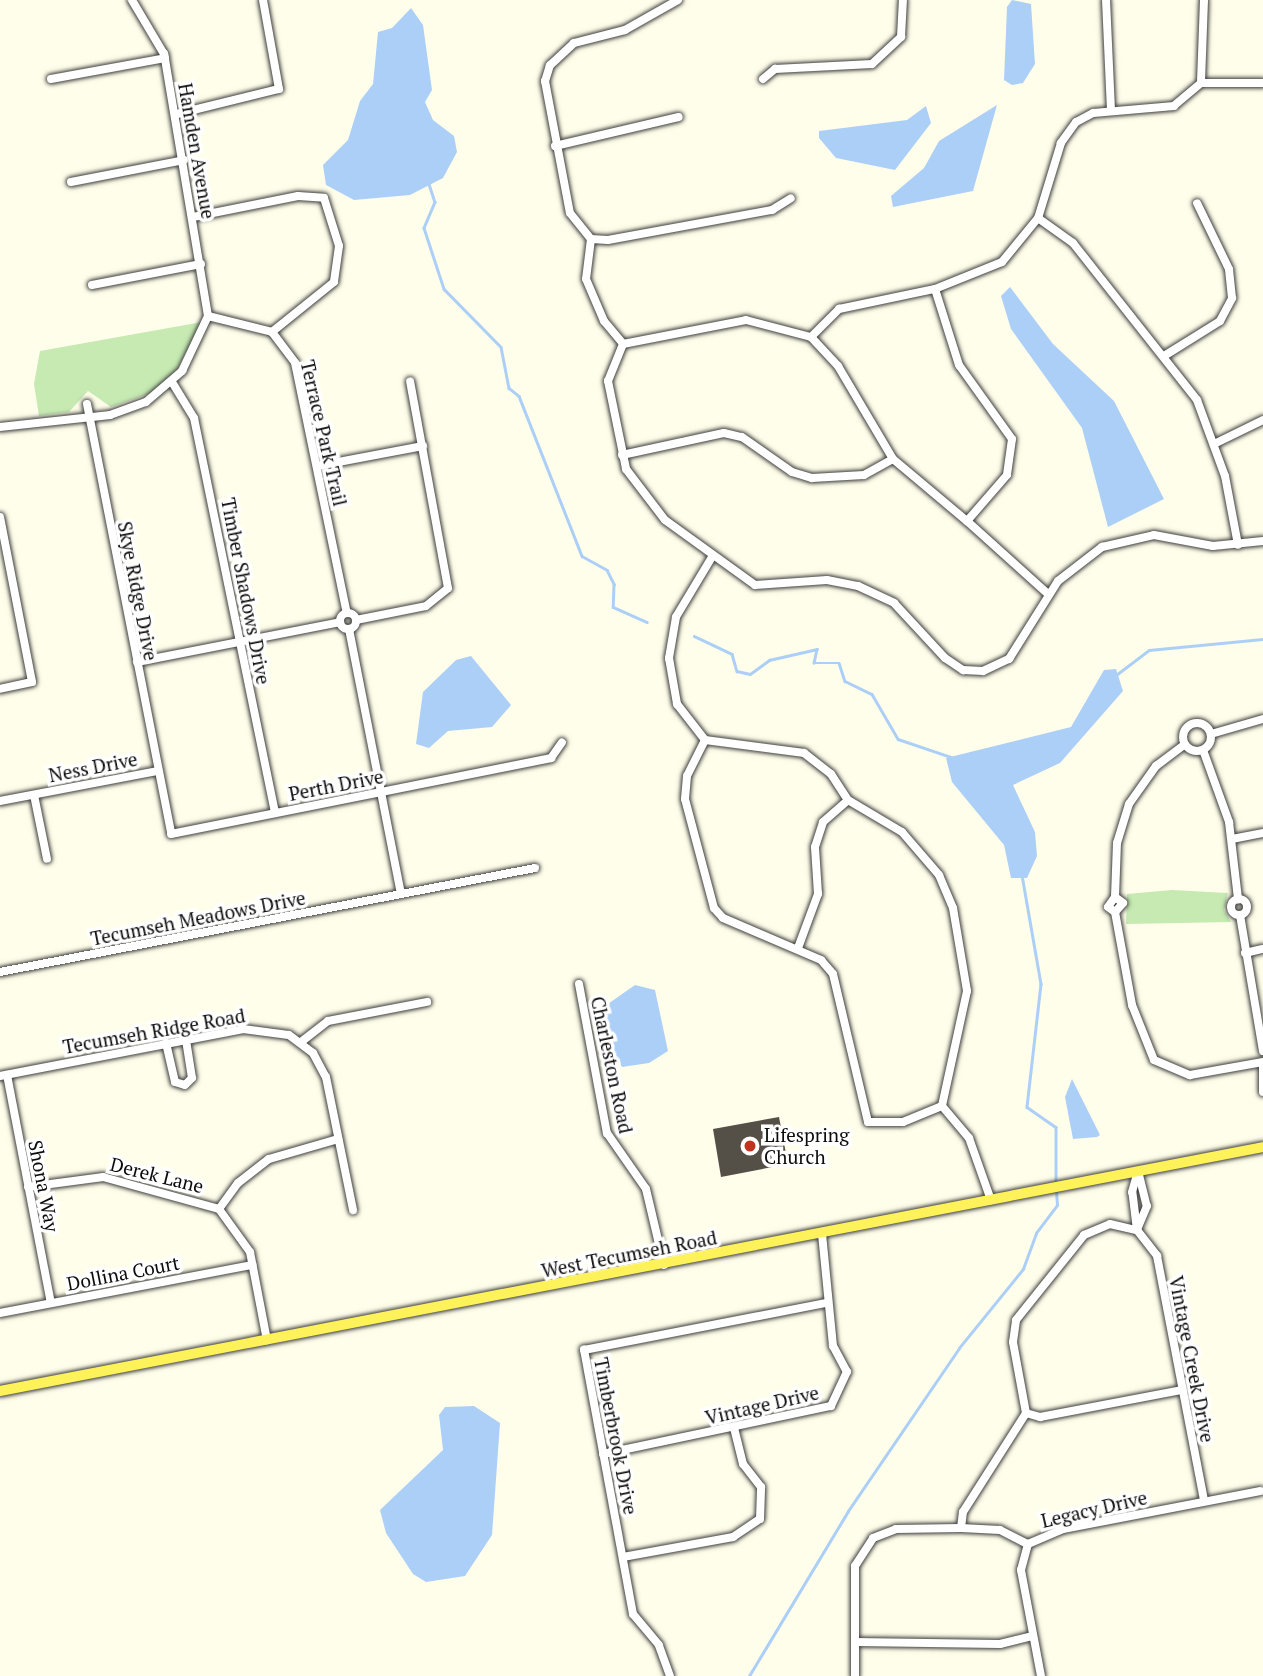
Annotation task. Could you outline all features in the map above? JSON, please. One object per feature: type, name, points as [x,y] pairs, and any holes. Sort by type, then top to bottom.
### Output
[{"type":"main road","name":"West Tecumseh Road","points":[[0,1391],[664,1265],[1263,1147]]},
{"type":"street","name":"Hamden Avenue","points":[[132,0],[165,58],[177,114],[208,316]]},
{"type":"street","points":[[177,114],[279,89],[263,0]]},
{"type":"street","points":[[623,344],[604,321],[586,279],[592,239],[570,213],[555,146],[545,81],[558,51],[625,30],[678,0]]},
{"type":"street","points":[[763,79],[775,68],[872,64],[901,37],[903,0]]},
{"type":"street","points":[[1106,0],[1111,111]]},
{"type":"street","points":[[1201,83],[1204,0]]},
{"type":"street","points":[[51,79],[165,58]]},
{"type":"street","points":[[811,337],[839,309],[935,289],[1002,262],[1038,218],[1069,131],[1083,117],[1111,111],[1174,106],[1201,83],[1263,83]]},
{"type":"street","points":[[555,146],[679,117]]},
{"type":"street","points":[[71,182],[184,160]]},
{"type":"street","points":[[0,427],[136,407],[172,382],[195,351],[208,316],[272,332],[334,282],[339,246],[324,198],[298,196],[193,217]]},
{"type":"street","points":[[592,239],[772,210],[791,198]]},
{"type":"street","points":[[1164,356],[1220,321],[1232,298],[1229,269],[1196,204]]},
{"type":"street","points":[[1038,218],[1073,243],[1178,374],[1214,444],[1238,545]]},
{"type":"street","points":[[92,285],[201,264]]},
{"type":"street","points":[[935,289],[959,365],[1012,439],[1007,475],[967,521]]},
{"type":"street","points":[[623,344],[746,320],[811,337],[838,366],[893,459],[1048,594]]},
{"type":"street","name":"Terrace Park Trail","points":[[272,332],[295,363],[347,613]]},
{"type":"street","points":[[623,344],[608,381],[622,455],[647,502],[712,557],[755,585],[827,580],[872,591],[908,614],[963,670],[983,671],[1009,659],[1048,594],[1084,556],[1118,541],[1154,535],[1238,545],[1263,541]]},
{"type":"street","points":[[349,629],[356,620],[426,606],[448,588],[410,381]]},
{"type":"street","name":"Timber Shadows Drive","points":[[172,382],[194,418],[275,813]]},
{"type":"street","name":"Skye Ridge Drive","points":[[87,404],[159,771]]},
{"type":"street","points":[[1214,444],[1263,420]]},
{"type":"street","points":[[622,455],[724,433],[742,437],[792,472],[812,478],[864,475],[893,459]]},
{"type":"street","points":[[317,466],[422,446]]},
{"type":"street","points":[[0,517],[32,682],[0,689]]},
{"type":"street","points":[[712,557],[676,617],[669,658],[677,704],[705,740],[804,753],[831,774],[848,800],[920,850],[953,908],[967,991],[942,1106]]},
{"type":"street","points":[[136,662],[340,622],[347,613],[356,620]]},
{"type":"street","points":[[340,622],[349,629],[401,894]]},
{"type":"street","points":[[1263,719],[1211,734],[1203,750],[1232,839],[1238,899],[1247,906],[1240,915],[1263,1052]]},
{"type":"street","points":[[1211,734],[1205,725],[1191,724],[1185,744],[1156,766],[1129,804],[1117,843],[1115,897],[1123,903],[1115,912],[1132,1004],[1154,1060],[1190,1075],[1263,1064],[1263,1092]]},
{"type":"street","points":[[705,740],[687,776],[685,799],[714,908],[723,918],[821,960],[841,991],[868,1122],[903,1122],[942,1106]]},
{"type":"street","name":"Perth Drive","points":[[159,771],[171,834],[551,758],[562,742]]},
{"type":"street","points":[[1185,744],[1203,750]]},
{"type":"street","name":"Ness Drive","points":[[0,801],[159,771]]},
{"type":"street","points":[[34,795],[47,859]]},
{"type":"street","points":[[798,948],[818,894],[815,847],[823,822],[848,800]]},
{"type":"street","points":[[1232,839],[1263,833]]},
{"type":"street","name":"Tecumseh Meadows Drive","points":[[0,972],[536,868]]},
{"type":"street","points":[[1245,953],[1263,949]]},
{"type":"street","name":"Charleston Road","points":[[579,984],[607,1133],[646,1189],[664,1265]]},
{"type":"street","points":[[353,1210],[323,1068],[301,1042],[328,1021],[426,1002]]},
{"type":"street","name":"Tecumseh Ridge Road","points":[[3,1075],[259,1028],[301,1042]]},
{"type":"street","points":[[166,1043],[175,1082],[185,1085],[192,1078],[186,1040]]},
{"type":"street","name":"Shona Way","points":[[3,1075],[51,1303]]},
{"type":"street","points":[[942,1106],[969,1138],[991,1200]]},
{"type":"street","points":[[219,1209],[237,1184],[269,1159],[338,1139]]},
{"type":"street","points":[[1137,1230],[1132,1192],[1138,1171]]},
{"type":"street","points":[[1137,1230],[1147,1206],[1138,1171]]},
{"type":"street","name":"Derek Lane","points":[[28,1187],[103,1177],[219,1209],[241,1233],[252,1265],[267,1340]]},
{"type":"street","points":[[961,1528],[963,1513],[1026,1413],[1013,1342],[1016,1320],[1084,1235],[1110,1224],[1137,1230]]},
{"type":"street","name":"Vintage Creek Drive","points":[[1137,1230],[1157,1256],[1204,1500]]},
{"type":"street","name":"Vintage Drive","points":[[603,1454],[822,1411],[840,1397],[846,1372],[833,1346],[826,1303],[822,1234]]},
{"type":"street","name":"Dollina Court","points":[[0,1313],[252,1265]]},
{"type":"street","name":"Timberbrook Drive","points":[[670,1676],[659,1645],[633,1614],[584,1350],[826,1303]]},
{"type":"street","points":[[1026,1413],[1040,1417],[1182,1390]]},
{"type":"street","points":[[623,1557],[733,1537],[760,1519],[761,1487],[743,1464],[734,1429]]},
{"type":"street","name":"Legacy Drive","points":[[1041,1676],[1021,1570],[1028,1544],[1063,1529],[1260,1491]]},
{"type":"street","points":[[855,1676],[854,1575],[863,1548],[896,1530],[961,1528],[1000,1530],[1028,1544]]},
{"type":"street","points":[[855,1643],[1000,1644],[1033,1636]]},
{"type":"green space","points":[[202,322],[173,377],[151,393],[111,407],[88,391],[69,412],[39,416],[34,384],[40,351]]},
{"type":"green space","points":[[1172,890],[1228,893],[1224,910],[1231,922],[1126,924],[1127,894]]},
{"type":"water","points":[[1012,0],[1031,4],[1035,64],[1023,83],[1012,85],[1004,80],[1007,7]]},
{"type":"water","points":[[411,8],[423,25],[432,90],[425,102],[433,120],[454,136],[457,152],[443,178],[410,195],[354,200],[326,185],[323,165],[348,140],[360,101],[373,84],[378,32],[392,28]]},
{"type":"water","points":[[997,105],[973,191],[893,207],[891,196],[924,168],[939,141]]},
{"type":"water","points":[[926,106],[931,123],[895,170],[836,158],[819,138],[819,131],[907,120]]},
{"type":"water","points":[[1010,287],[1053,344],[1114,401],[1164,499],[1108,527],[1082,428],[1011,329],[1001,296]]},
{"type":"water","points":[[471,656],[511,705],[492,727],[448,731],[429,748],[416,744],[423,692],[456,660]]},
{"type":"water","points":[[1116,669],[1123,691],[1060,763],[1013,785],[1035,832],[1037,856],[1027,878],[1011,878],[1004,845],[952,782],[946,758],[1071,727],[1104,670]]},
{"type":"water","points":[[635,985],[655,990],[668,1051],[649,1063],[622,1067],[612,1049],[605,1006]]},
{"type":"water","points":[[1072,1079],[1100,1135],[1097,1137],[1073,1139],[1065,1097]]},
{"type":"water","points":[[474,1406],[500,1423],[492,1535],[465,1576],[426,1582],[413,1574],[386,1533],[380,1510],[443,1450],[439,1415],[445,1407]]},
{"type":"building","name":"Lifespring Church","points":[[779,1117],[788,1164],[721,1177],[713,1129]]},
{"type":"waterway","points":[[429,184],[435,202],[424,228],[444,289],[501,347],[509,388],[519,396],[582,556],[607,570],[614,584],[613,607],[647,622]]},
{"type":"waterway","points":[[694,636],[732,654],[737,671],[750,674],[769,660],[817,649],[814,663],[839,663],[845,681],[872,694],[898,739],[951,757]]},
{"type":"waterway","points":[[1116,675],[1149,650],[1263,639]]},
{"type":"waterway","points":[[1022,875],[1041,984],[1027,1107],[1056,1127],[1056,1183]]},
{"type":"waterway","points":[[749,1676],[848,1511],[959,1348],[1023,1269],[1036,1233],[1057,1205],[1056,1190]]},
{"type":"place","name":"Lifespring Church","points":[[750,1146]]}]
